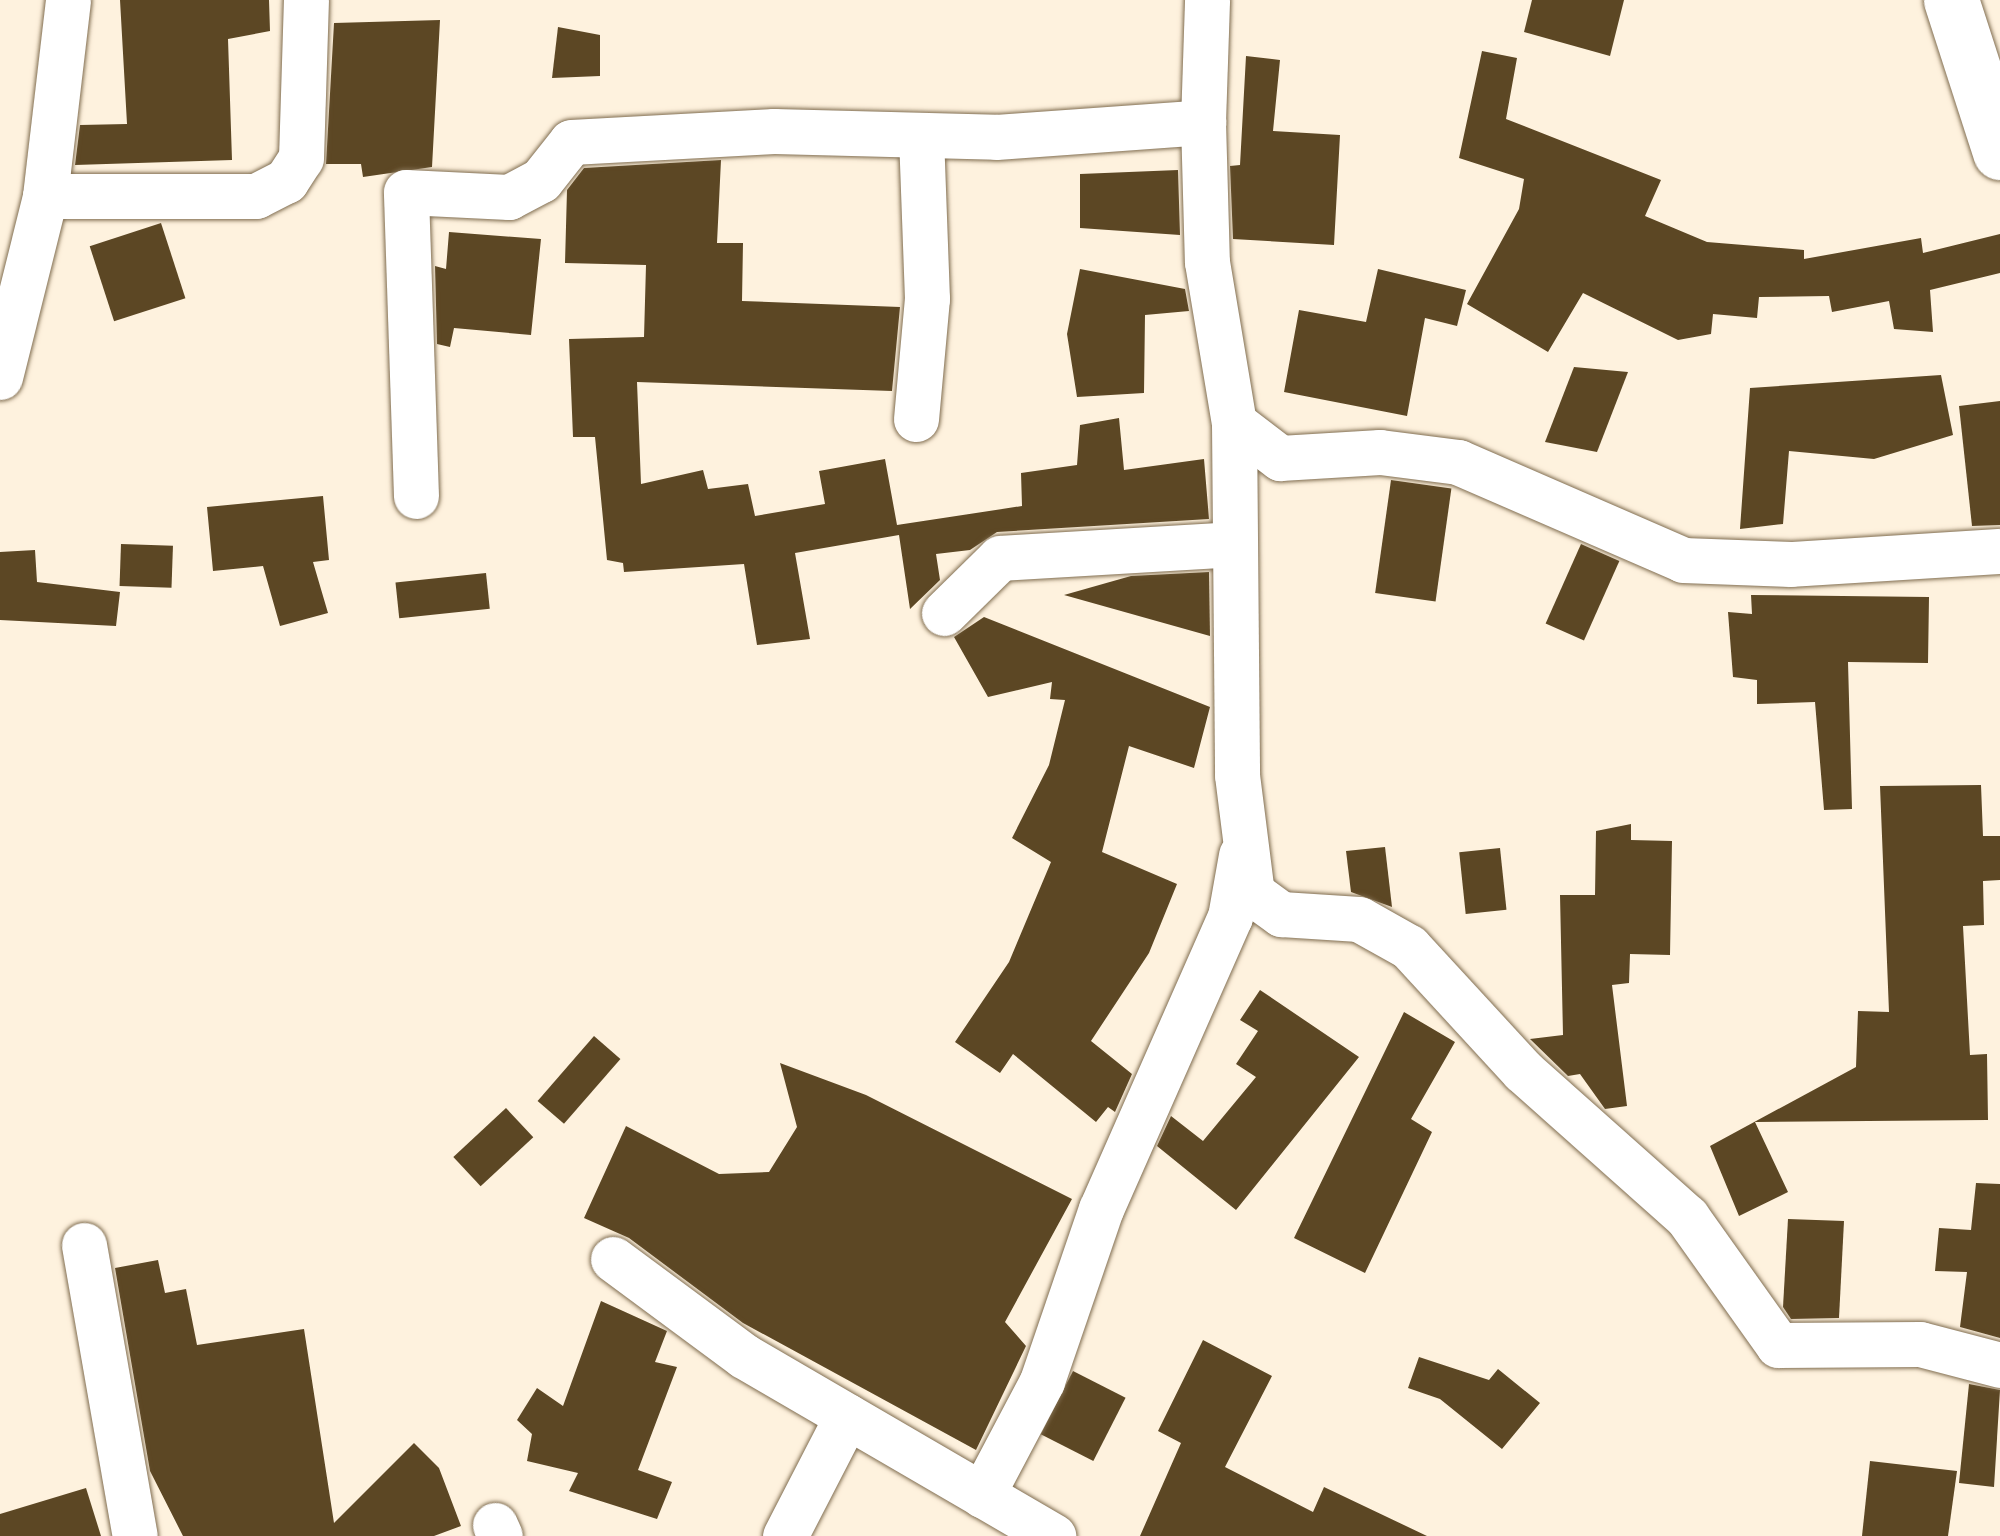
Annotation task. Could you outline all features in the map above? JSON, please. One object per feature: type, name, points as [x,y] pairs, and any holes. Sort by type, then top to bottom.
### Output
[{"type":"street","points":[[0,377],[45,196],[68,0]]},
{"type":"street","points":[[45,196],[256,196],[286,180],[301,158],[306,0]]},
{"type":"street","points":[[1207,0],[1203,122],[1206,262],[1234,424],[1245,877],[1269,908],[1359,919],[1430,964],[1523,1070],[1687,1217],[1778,1345],[1920,1344],[2000,1366]]},
{"type":"street","points":[[1950,0],[2000,152]]},
{"type":"street","points":[[416,496],[406,192],[509,197],[541,180],[572,142],[774,131],[921,136],[1203,122]]},
{"type":"street","points":[[916,419],[927,299],[921,136]]},
{"type":"street","points":[[1234,424],[1280,458],[1380,452],[1458,462],[1683,560],[1791,564],[2000,551]]},
{"type":"street","points":[[944,613],[1000,558],[1235,544]]},
{"type":"street","points":[[982,1495],[1042,1382],[1101,1209],[1230,917],[1242,850]]},
{"type":"street","points":[[84,1246],[135,1536]]},
{"type":"street","points":[[613,1259],[729,1346],[1053,1536]]},
{"type":"street","points":[[785,1536],[847,1416]]},
{"type":"building","points":[[120,0],[269,0],[270,31],[228,39],[232,160],[75,165],[80,125],[127,124]]},
{"type":"building","points":[[1532,0],[1624,0],[1610,56],[1524,32]]},
{"type":"building","points":[[440,20],[432,167],[363,177],[361,164],[326,164],[334,23]]},
{"type":"building","points":[[558,27],[600,35],[600,76],[552,78]]},
{"type":"building","points":[[1482,51],[1517,58],[1506,119],[1661,180],[1645,216],[1707,242],[1804,250],[1804,259],[1921,238],[1923,253],[2000,234],[2000,273],[1930,290],[1933,332],[1894,329],[1889,301],[1832,312],[1829,296],[1759,297],[1757,318],[1713,314],[1711,334],[1678,340],[1583,293],[1548,352],[1467,304],[1519,209],[1524,179],[1459,158]]},
{"type":"building","points":[[1246,56],[1280,60],[1273,131],[1340,135],[1334,245],[1233,239],[1230,166],[1240,165]]},
{"type":"building","points":[[721,160],[717,243],[743,243],[742,301],[900,307],[892,391],[637,382],[641,484],[703,470],[708,489],[748,484],[755,516],[825,504],[819,471],[885,459],[897,525],[1022,506],[1021,473],[1077,465],[1080,425],[1119,418],[1124,470],[1204,459],[1209,519],[997,532],[970,550],[936,554],[940,580],[910,609],[899,535],[795,553],[810,639],[757,645],[744,564],[624,572],[623,563],[607,560],[595,437],[573,437],[569,339],[644,337],[646,265],[565,263],[567,190],[584,168]]},
{"type":"building","points":[[1178,170],[1180,235],[1080,228],[1080,174]]},
{"type":"building","points":[[161,223],[185,298],[114,321],[90,246]]},
{"type":"building","points":[[449,232],[541,239],[531,335],[454,328],[450,347],[437,344],[435,266],[446,269]]},
{"type":"building","points":[[1080,269],[1185,289],[1189,311],[1145,315],[1144,393],[1077,397],[1067,334]]},
{"type":"building","points":[[1378,269],[1466,290],[1457,326],[1425,318],[1407,416],[1284,392],[1299,310],[1366,322]]},
{"type":"building","points":[[1574,367],[1628,372],[1597,452],[1545,442]]},
{"type":"building","points":[[1941,375],[1953,435],[1874,459],[1789,451],[1783,524],[1740,529],[1750,388]]},
{"type":"building","points":[[2000,401],[2000,525],[1972,526],[1959,406]]},
{"type":"building","points":[[1391,480],[1451,488],[1436,601],[1375,593]]},
{"type":"building","points":[[323,496],[329,560],[313,562],[328,613],[280,626],[263,566],[213,571],[207,507]]},
{"type":"building","points":[[121,544],[173,546],[172,588],[120,586]]},
{"type":"building","points":[[1581,544],[1619,561],[1584,641],[1546,623]]},
{"type":"building","points":[[35,550],[37,582],[120,592],[116,626],[0,620],[0,552]]},
{"type":"building","points":[[1209,572],[1210,636],[1064,595],[1131,576]]},
{"type":"building","points":[[486,573],[490,609],[399,618],[395,583]]},
{"type":"building","points":[[1751,595],[1929,597],[1928,663],[1848,662],[1852,809],[1824,810],[1815,702],[1757,704],[1757,680],[1733,677],[1728,612],[1752,614]]},
{"type":"building","points":[[984,617],[1210,707],[1194,768],[1129,746],[1102,852],[1177,884],[1149,953],[1091,1041],[1132,1074],[1115,1112],[1108,1107],[1096,1122],[1013,1054],[1000,1073],[955,1042],[1009,962],[1051,862],[1012,838],[1049,765],[1065,700],[1050,699],[1052,682],[988,697],[954,637]]},
{"type":"building","points":[[1981,785],[1983,836],[2000,836],[2000,880],[1983,881],[1984,925],[1963,926],[1970,1055],[1987,1054],[1988,1120],[1755,1122],[1788,1192],[1739,1216],[1710,1146],[1856,1067],[1858,1011],[1889,1012],[1880,786]]},
{"type":"building","points":[[1631,824],[1631,840],[1672,841],[1670,955],[1630,954],[1629,983],[1612,985],[1627,1106],[1605,1109],[1580,1074],[1568,1076],[1530,1039],[1563,1035],[1560,895],[1595,895],[1596,831]]},
{"type":"building","points":[[1385,847],[1392,907],[1351,892],[1346,851]]},
{"type":"building","points":[[1500,848],[1506,910],[1466,914],[1459,852]]},
{"type":"building","points":[[1260,990],[1359,1057],[1236,1210],[1157,1146],[1171,1116],[1203,1141],[1256,1077],[1236,1064],[1258,1031],[1240,1020]]},
{"type":"building","points":[[1404,1012],[1455,1042],[1411,1119],[1432,1132],[1365,1273],[1294,1238]]},
{"type":"building","points":[[594,1036],[620,1059],[564,1124],[538,1101]]},
{"type":"building","points":[[780,1063],[866,1095],[1072,1199],[1005,1322],[1026,1346],[976,1450],[743,1323],[629,1238],[584,1218],[626,1126],[719,1174],[769,1172],[797,1127]]},
{"type":"building","points":[[506,1108],[533,1137],[481,1186],[453,1157]]},
{"type":"building","points":[[1976,1183],[2000,1184],[2000,1338],[1960,1327],[1967,1272],[1935,1271],[1939,1228],[1971,1230]]},
{"type":"building","points":[[1788,1219],[1844,1221],[1839,1318],[1791,1319],[1783,1307]]},
{"type":"building","points":[[158,1260],[165,1293],[186,1289],[197,1345],[304,1329],[334,1523],[414,1443],[439,1468],[461,1526],[434,1536],[183,1536],[150,1471],[115,1268]]},
{"type":"building","points":[[601,1301],[667,1331],[655,1362],[677,1367],[638,1470],[672,1482],[657,1519],[569,1491],[578,1473],[527,1461],[532,1434],[517,1420],[537,1388],[563,1406]]},
{"type":"building","points":[[1203,1340],[1272,1376],[1225,1467],[1313,1512],[1324,1487],[1427,1536],[1140,1536],[1181,1443],[1158,1431]]},
{"type":"building","points":[[1419,1357],[1489,1380],[1498,1369],[1540,1403],[1502,1449],[1440,1399],[1408,1388]]},
{"type":"building","points":[[1073,1371],[1126,1398],[1093,1461],[1041,1434]]},
{"type":"building","points":[[1969,1384],[2000,1390],[1994,1487],[1959,1483]]},
{"type":"building","points":[[1870,1461],[1957,1471],[1948,1536],[1862,1536]]},
{"type":"building","points":[[86,1488],[101,1536],[0,1536],[0,1514]]}]
